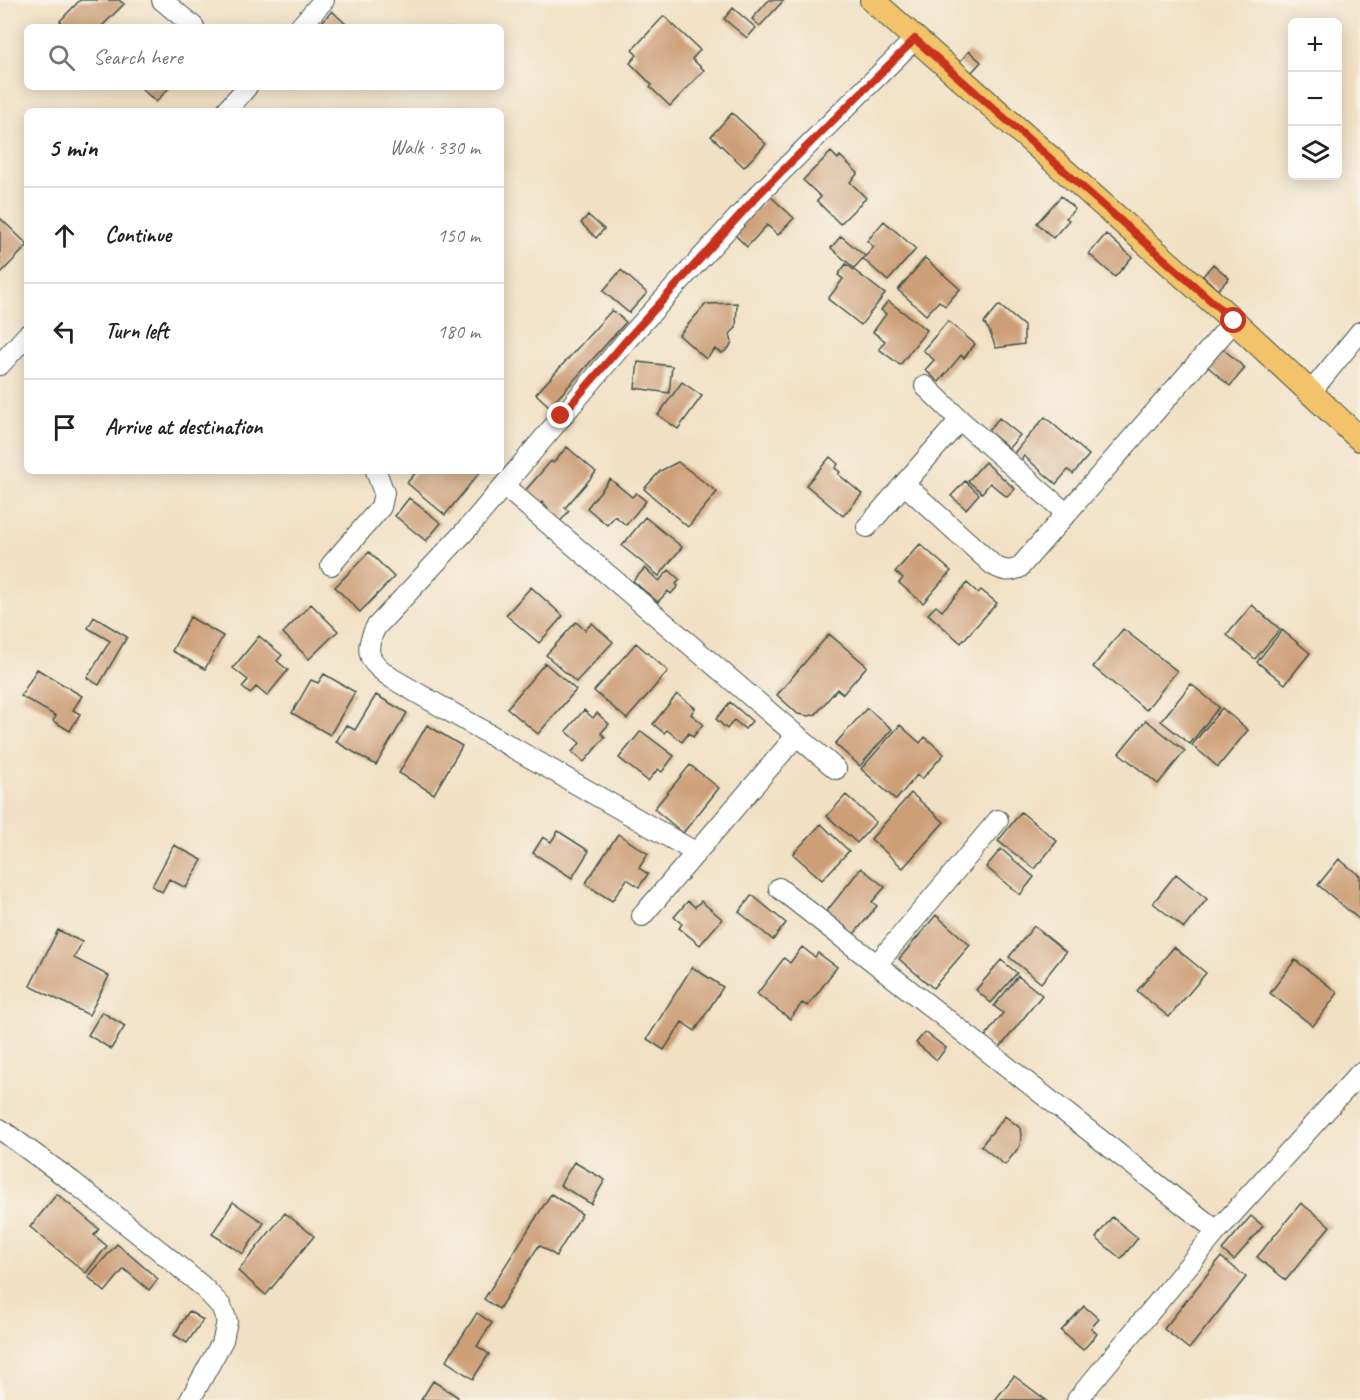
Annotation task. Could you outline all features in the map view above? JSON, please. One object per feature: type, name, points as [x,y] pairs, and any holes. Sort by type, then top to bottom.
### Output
[{"type":"main road","points":[[872,0],[1234,321],[1360,439]]},
{"type":"street","points":[[162,0],[190,24]]},
{"type":"street","points":[[303,24],[324,0]]},
{"type":"street","points":[[695,852],[393,679],[372,662],[368,652],[369,639],[376,627],[504,486],[617,351],[758,195],[915,39]]},
{"type":"street","points":[[229,108],[244,90]]},
{"type":"street","points":[[904,484],[993,565],[1011,572],[1019,568],[1067,514],[1234,321]]},
{"type":"street","points":[[1310,393],[1360,332]]},
{"type":"street","points":[[0,366],[24,338]]},
{"type":"street","points":[[925,386],[960,420],[1067,514]]},
{"type":"street","points":[[867,527],[960,420]]},
{"type":"street","points":[[331,564],[381,507],[384,494],[377,474]]},
{"type":"street","points":[[504,486],[836,769]]},
{"type":"street","points":[[642,916],[797,735]]},
{"type":"street","points":[[877,964],[998,820]]},
{"type":"street","points":[[779,888],[1217,1231]]},
{"type":"street","points":[[1077,1400],[1217,1231],[1360,1073]]},
{"type":"street","points":[[0,1129],[73,1182],[160,1251],[202,1286],[220,1306],[227,1321],[222,1340],[190,1400]]},
{"type":"building","points":[[80,0],[119,0],[124,4],[104,24],[63,24],[60,21]]},
{"type":"building","points":[[769,0],[784,0],[760,26],[752,19]]},
{"type":"building","points":[[733,8],[756,28],[747,38],[724,19]]},
{"type":"building","points":[[332,11],[346,24],[324,24],[322,22]]},
{"type":"building","points":[[664,16],[700,50],[692,59],[704,70],[670,106],[630,63],[637,55],[632,50]]},
{"type":"building","points":[[969,51],[981,62],[971,73],[959,63]]},
{"type":"building","points":[[143,90],[167,90],[156,102]]},
{"type":"building","points":[[732,113],[766,144],[744,167],[711,136]]},
{"type":"building","points":[[831,152],[838,159],[840,156],[858,173],[850,182],[866,198],[840,224],[817,201],[821,197],[803,180]]},
{"type":"building","points":[[769,195],[794,218],[778,235],[767,225],[747,247],[733,233]]},
{"type":"building","points":[[1061,196],[1075,209],[1066,218],[1069,220],[1053,238],[1037,223]]},
{"type":"building","points":[[588,215],[604,229],[596,238],[581,223]]},
{"type":"building","points":[[0,218],[24,241],[24,249],[0,274]]},
{"type":"building","points":[[884,221],[916,249],[888,281],[863,259],[874,247],[867,241]]},
{"type":"building","points":[[1106,234],[1132,257],[1115,277],[1089,254]]},
{"type":"building","points":[[841,236],[865,256],[854,268],[831,248]]},
{"type":"building","points":[[925,258],[960,289],[945,306],[939,301],[926,315],[898,290]]},
{"type":"building","points":[[846,264],[885,294],[861,325],[828,299],[843,279],[838,275]]},
{"type":"building","points":[[1213,264],[1229,278],[1218,290],[1203,276]]},
{"type":"building","points":[[621,270],[647,293],[629,313],[603,291]]},
{"type":"building","points":[[888,301],[927,330],[900,365],[879,349],[885,341],[873,332],[886,314],[881,310]]},
{"type":"building","points":[[737,303],[736,328],[730,334],[732,342],[729,348],[722,353],[715,349],[706,359],[679,335],[706,304]]},
{"type":"building","points":[[999,305],[1024,326],[1024,344],[996,348],[984,323]]},
{"type":"building","points":[[612,310],[626,322],[550,407],[536,394]]},
{"type":"building","points":[[948,321],[975,344],[964,358],[961,355],[939,382],[925,370],[934,360],[923,350]]},
{"type":"building","points":[[1222,348],[1245,368],[1230,386],[1206,365]]},
{"type":"building","points":[[638,362],[672,366],[669,393],[635,388]]},
{"type":"building","points":[[682,382],[702,396],[678,429],[658,415]]},
{"type":"building","points":[[1045,417],[1089,455],[1073,474],[1068,470],[1056,484],[1024,456],[1016,465],[1009,459]]},
{"type":"building","points":[[999,418],[1020,435],[1009,448],[988,431]]},
{"type":"building","points":[[567,447],[596,472],[565,508],[569,511],[559,523],[545,511],[548,508],[542,502],[539,505],[524,492],[551,461],[553,463]]},
{"type":"building","points":[[830,457],[838,464],[835,468],[840,472],[838,474],[862,494],[843,516],[806,485]]},
{"type":"building","points":[[678,462],[717,492],[688,527],[644,489],[660,471]]},
{"type":"building","points":[[985,462],[1015,489],[1007,497],[990,483],[982,493],[968,481]]},
{"type":"building","points":[[414,474],[478,474],[445,515],[407,483]]},
{"type":"building","points":[[610,479],[632,497],[636,493],[646,501],[626,525],[615,516],[607,525],[587,508]]},
{"type":"building","points":[[965,481],[979,494],[966,509],[951,496]]},
{"type":"building","points":[[409,498],[441,523],[426,541],[395,516]]},
{"type":"building","points":[[645,517],[682,547],[659,576],[622,546]]},
{"type":"building","points":[[920,544],[951,571],[923,603],[899,583],[903,578],[895,572]]},
{"type":"building","points":[[369,552],[394,577],[360,612],[335,587]]},
{"type":"building","points":[[645,568],[659,581],[669,570],[680,580],[676,584],[678,586],[671,594],[668,591],[658,602],[633,581]]},
{"type":"building","points":[[967,583],[978,593],[981,590],[997,603],[961,643],[928,614],[936,606],[942,611]]},
{"type":"building","points":[[531,587],[563,616],[539,643],[506,615]]},
{"type":"building","points":[[311,604],[338,631],[309,659],[283,633]]},
{"type":"building","points":[[1252,605],[1280,629],[1255,659],[1227,635]]},
{"type":"building","points":[[94,617],[127,637],[99,685],[87,678],[110,641],[88,628]]},
{"type":"building","points":[[190,617],[223,636],[205,669],[172,651]]},
{"type":"building","points":[[576,622],[585,630],[592,623],[613,642],[576,682],[546,655]]},
{"type":"building","points":[[1123,629],[1177,671],[1146,710],[1093,667]]},
{"type":"building","points":[[1282,630],[1310,653],[1285,684],[1257,662]]},
{"type":"building","points":[[829,634],[867,666],[843,694],[837,689],[816,714],[809,716],[798,714],[777,695]]},
{"type":"building","points":[[259,636],[282,655],[277,661],[288,670],[267,696],[256,687],[250,694],[242,687],[248,680],[233,668]]},
{"type":"building","points":[[636,643],[668,671],[627,719],[594,691]]},
{"type":"building","points":[[545,663],[576,690],[538,734],[507,708]]},
{"type":"building","points":[[37,669],[82,696],[73,710],[80,714],[70,731],[53,721],[56,716],[21,696]]},
{"type":"building","points":[[324,674],[355,692],[330,735],[292,713],[311,680],[318,683]]},
{"type":"building","points":[[1191,684],[1219,707],[1190,744],[1161,721]]},
{"type":"building","points":[[677,694],[695,708],[691,714],[703,724],[693,737],[689,733],[682,742],[667,730],[664,733],[653,724]]},
{"type":"building","points":[[376,695],[407,713],[376,765],[336,742],[346,725],[355,730]]},
{"type":"building","points":[[730,702],[752,721],[745,729],[734,720],[727,729],[716,719]]},
{"type":"building","points":[[867,708],[892,729],[860,766],[835,744]]},
{"type":"building","points":[[1222,708],[1248,730],[1218,767],[1192,745]]},
{"type":"building","points":[[584,710],[593,718],[597,713],[609,724],[601,733],[605,737],[584,762],[572,752],[580,743],[566,731]]},
{"type":"building","points":[[1146,720],[1185,751],[1158,784],[1119,753]]},
{"type":"building","points":[[427,725],[462,746],[434,794],[399,773]]},
{"type":"building","points":[[900,725],[920,743],[925,737],[944,754],[922,779],[917,775],[896,800],[861,769]]},
{"type":"building","points":[[641,731],[674,756],[662,772],[658,769],[648,781],[619,758]]},
{"type":"building","points":[[690,765],[719,788],[683,833],[654,809]]},
{"type":"building","points":[[911,793],[944,822],[903,868],[871,839]]},
{"type":"building","points":[[846,795],[876,822],[857,843],[827,816]]},
{"type":"building","points":[[1021,812],[1057,841],[1035,869],[998,841]]},
{"type":"building","points":[[821,824],[849,851],[822,880],[793,854]]},
{"type":"building","points":[[558,831],[589,851],[572,878],[533,853],[543,837],[551,842]]},
{"type":"building","points":[[618,834],[648,854],[639,868],[648,874],[639,887],[627,879],[612,901],[585,884]]},
{"type":"building","points":[[174,845],[202,860],[186,888],[169,879],[162,892],[152,886]]},
{"type":"building","points":[[1001,849],[1034,877],[1020,895],[986,867]]},
{"type":"building","points":[[1339,859],[1360,876],[1360,920],[1318,885]]},
{"type":"building","points":[[861,868],[885,887],[872,902],[877,906],[854,934],[826,912]]},
{"type":"building","points":[[1176,874],[1207,899],[1184,928],[1153,903]]},
{"type":"building","points":[[752,895],[786,923],[773,940],[739,912]]},
{"type":"building","points":[[688,901],[695,907],[701,901],[722,919],[700,945],[679,928],[682,924],[674,917]]},
{"type":"building","points":[[936,915],[970,945],[933,988],[899,959]]},
{"type":"building","points":[[1034,926],[1066,952],[1041,983],[1009,957]]},
{"type":"building","points":[[58,930],[82,942],[74,958],[109,976],[89,1015],[30,986]]},
{"type":"building","points":[[802,947],[815,957],[818,953],[837,967],[808,1006],[802,1003],[790,1019],[757,994],[784,958],[790,963]]},
{"type":"building","points":[[1174,947],[1206,973],[1169,1017],[1137,991]]},
{"type":"building","points":[[1001,960],[1017,973],[991,1003],[976,990]]},
{"type":"building","points":[[1295,960],[1338,993],[1313,1026],[1270,993]]},
{"type":"building","points":[[692,967],[723,987],[695,1031],[682,1022],[664,1050],[647,1039]]},
{"type":"building","points":[[1018,976],[1042,995],[998,1050],[984,1038],[1003,1013],[994,1006]]},
{"type":"building","points":[[102,1012],[125,1026],[111,1049],[88,1035]]},
{"type":"building","points":[[925,1032],[946,1048],[937,1060],[916,1043]]},
{"type":"building","points":[[1005,1116],[1020,1128],[1021,1136],[1020,1146],[1005,1165],[981,1146]]},
{"type":"building","points":[[574,1162],[605,1180],[591,1204],[560,1185]]},
{"type":"building","points":[[57,1194],[99,1229],[94,1235],[107,1246],[86,1273],[30,1227]]},
{"type":"building","points":[[551,1194],[582,1214],[556,1256],[539,1245],[499,1309],[484,1299]]},
{"type":"building","points":[[233,1202],[264,1223],[243,1254],[212,1234]]},
{"type":"building","points":[[1301,1203],[1330,1226],[1286,1280],[1257,1257]]},
{"type":"building","points":[[285,1213],[314,1236],[266,1295],[238,1271]]},
{"type":"building","points":[[1251,1216],[1263,1226],[1234,1260],[1222,1250]]},
{"type":"building","points":[[1112,1217],[1138,1238],[1121,1259],[1096,1238]]},
{"type":"building","points":[[117,1244],[158,1279],[149,1290],[124,1269],[105,1292],[88,1277]]},
{"type":"building","points":[[1221,1257],[1246,1277],[1189,1349],[1164,1329]]},
{"type":"building","points":[[1084,1306],[1099,1319],[1091,1328],[1097,1334],[1083,1350],[1061,1331]]},
{"type":"building","points":[[189,1311],[203,1320],[187,1343],[174,1335]]},
{"type":"building","points":[[477,1313],[492,1323],[477,1346],[489,1354],[473,1379],[446,1361]]},
{"type":"building","points":[[1014,1376],[1046,1400],[995,1400]]},
{"type":"building","points":[[433,1381],[458,1397],[456,1400],[421,1400]]},
{"type":"route","points":[[561,416],[758,195],[915,39],[1234,321]]}]
